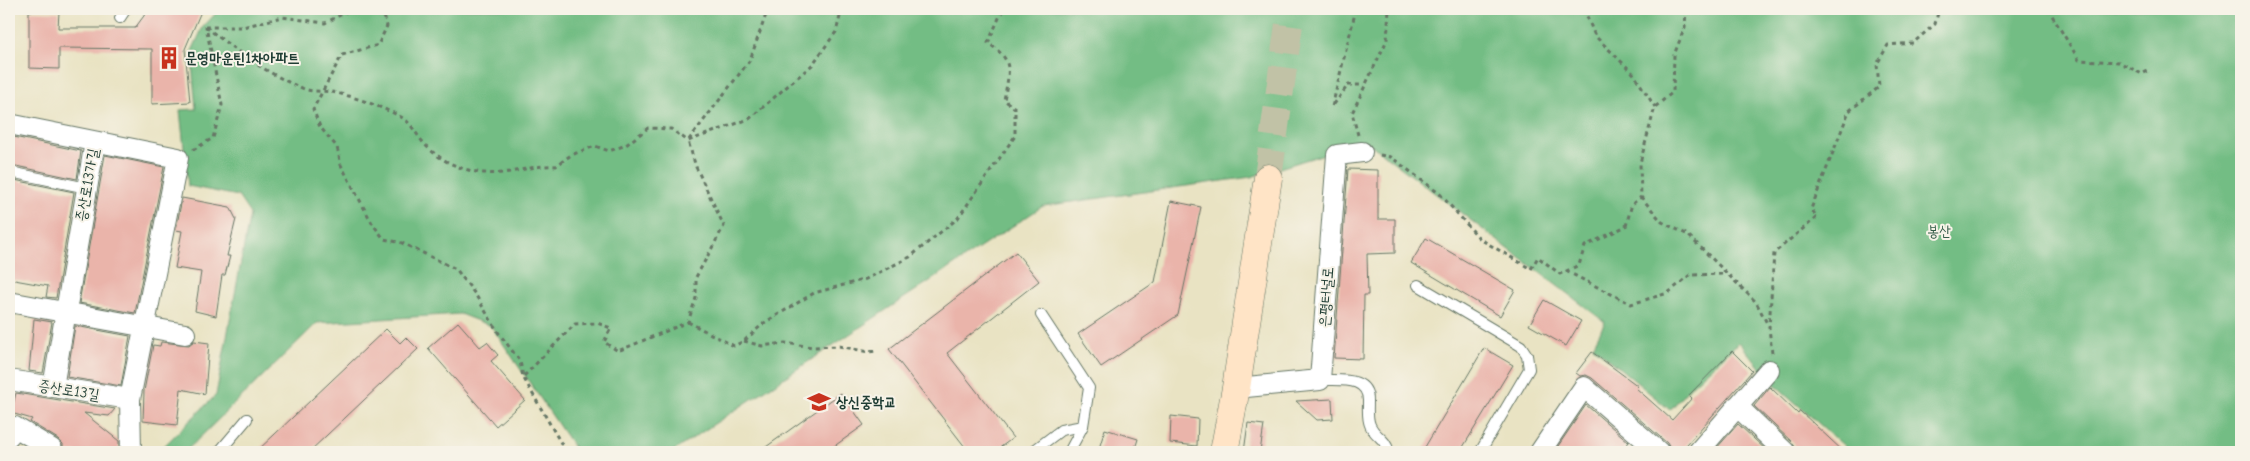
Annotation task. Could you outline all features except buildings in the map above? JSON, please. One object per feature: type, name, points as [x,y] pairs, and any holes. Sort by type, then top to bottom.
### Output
[{"type":"main road","points":[[1224,452],[1236,388],[1268,178]]},
{"type":"street","points":[[9,124],[95,142]]},
{"type":"street","name":"증산로13가길","points":[[52,387],[95,142],[178,158]]},
{"type":"street","name":"은평터널로","points":[[1320,380],[1337,155],[1362,152]]},
{"type":"street","points":[[131,452],[130,399],[178,158]]},
{"type":"street","points":[[9,302],[185,334]]},
{"type":"street","points":[[1698,452],[1769,370]]},
{"type":"street","name":"증산로13길","points":[[9,380],[130,399]]},
{"type":"street","points":[[1236,388],[1320,380]]},
{"type":"street","points":[[1540,452],[1584,387],[1652,450]]},
{"type":"street","points":[[1737,406],[1786,452]]},
{"type":"street","points":[[9,436],[15,427],[52,448]]},
{"type":"lane","points":[[120,18],[126,9]]},
{"type":"lane","points":[[15,173],[87,188]]},
{"type":"lane","points":[[1418,284],[1521,346],[1527,355],[1528,369],[1480,452]]},
{"type":"lane","points":[[1041,315],[1089,388],[1083,426],[1069,452]]},
{"type":"lane","points":[[1320,380],[1356,381],[1362,384],[1368,396],[1368,420],[1370,425],[1387,444],[1389,452]]},
{"type":"lane","points":[[219,452],[248,419]]},
{"type":"lane","points":[[1032,452],[1061,430],[1083,426]]},
{"type":"path","points":[[206,27],[243,27],[282,17],[325,23],[352,9]]},
{"type":"path","points":[[382,9],[388,26],[378,45],[342,55],[312,109],[320,127],[337,147],[341,165],[372,222],[384,239],[402,243],[456,268],[498,332],[520,361],[523,378],[566,452]]},
{"type":"path","points":[[688,141],[750,60],[768,9]]},
{"type":"path","points":[[688,141],[748,119],[804,72],[812,65],[836,32],[842,9]]},
{"type":"path","points":[[523,378],[575,324],[597,323],[611,328],[604,342],[618,350],[688,322],[734,346],[744,341],[764,323],[814,293],[866,279],[910,257],[958,218],[1015,136],[1016,108],[1004,100],[1008,78],[1008,61],[1002,53],[988,43],[1003,9]]},
{"type":"path","points":[[1356,9],[1332,107],[1348,85],[1364,85]]},
{"type":"path","points":[[1389,9],[1387,40],[1352,113],[1362,152],[1391,157],[1440,194],[1480,239],[1531,269],[1538,257],[1560,274],[1579,265],[1585,246],[1626,226],[1632,204],[1641,197]]},
{"type":"path","points":[[1584,9],[1596,36],[1633,73],[1655,107]]},
{"type":"path","points":[[1686,9],[1685,27],[1674,55],[1673,92],[1655,107],[1640,164],[1641,197],[1662,222],[1688,235],[1756,302],[1769,328],[1774,253],[1817,217],[1811,209],[1849,111],[1879,87],[1877,64],[1888,45],[1913,43],[1935,24],[1939,9]]},
{"type":"path","points":[[2048,9],[2079,60],[2119,62],[2142,74],[2150,70]]},
{"type":"path","points":[[206,27],[241,55],[301,88],[331,92],[385,108],[405,120],[424,144],[445,162],[484,174],[517,172],[542,165],[556,166],[571,155],[595,146],[609,151],[626,145],[648,128],[671,129],[688,141],[696,167],[724,226],[696,277],[696,298],[688,322]]},
{"type":"path","points":[[178,158],[213,138],[222,105],[206,27]]},
{"type":"path","points":[[1565,271],[1631,304],[1668,293],[1690,275],[1727,274]]},
{"type":"path","points":[[744,341],[762,346],[785,343],[813,348],[839,346],[869,352],[876,351]]},
{"type":"green space","name":"봉산","points":[[220,9],[2241,9],[2241,452],[1851,452],[1772,382],[1739,342],[1693,384],[1670,410],[1593,346],[1605,322],[1366,141],[1251,177],[1043,206],[672,452],[577,452],[491,326],[460,314],[317,323],[185,452],[158,452],[216,395],[250,214],[238,196],[188,186],[180,110],[196,109],[191,53],[203,27]]},
{"type":"tunnel","points":[[1268,178],[1291,9]]},
{"type":"place","name":"문영마운틴1차아파트","points":[[169,58]]},
{"type":"place","name":"상신중학교","points":[[819,402]]}]
